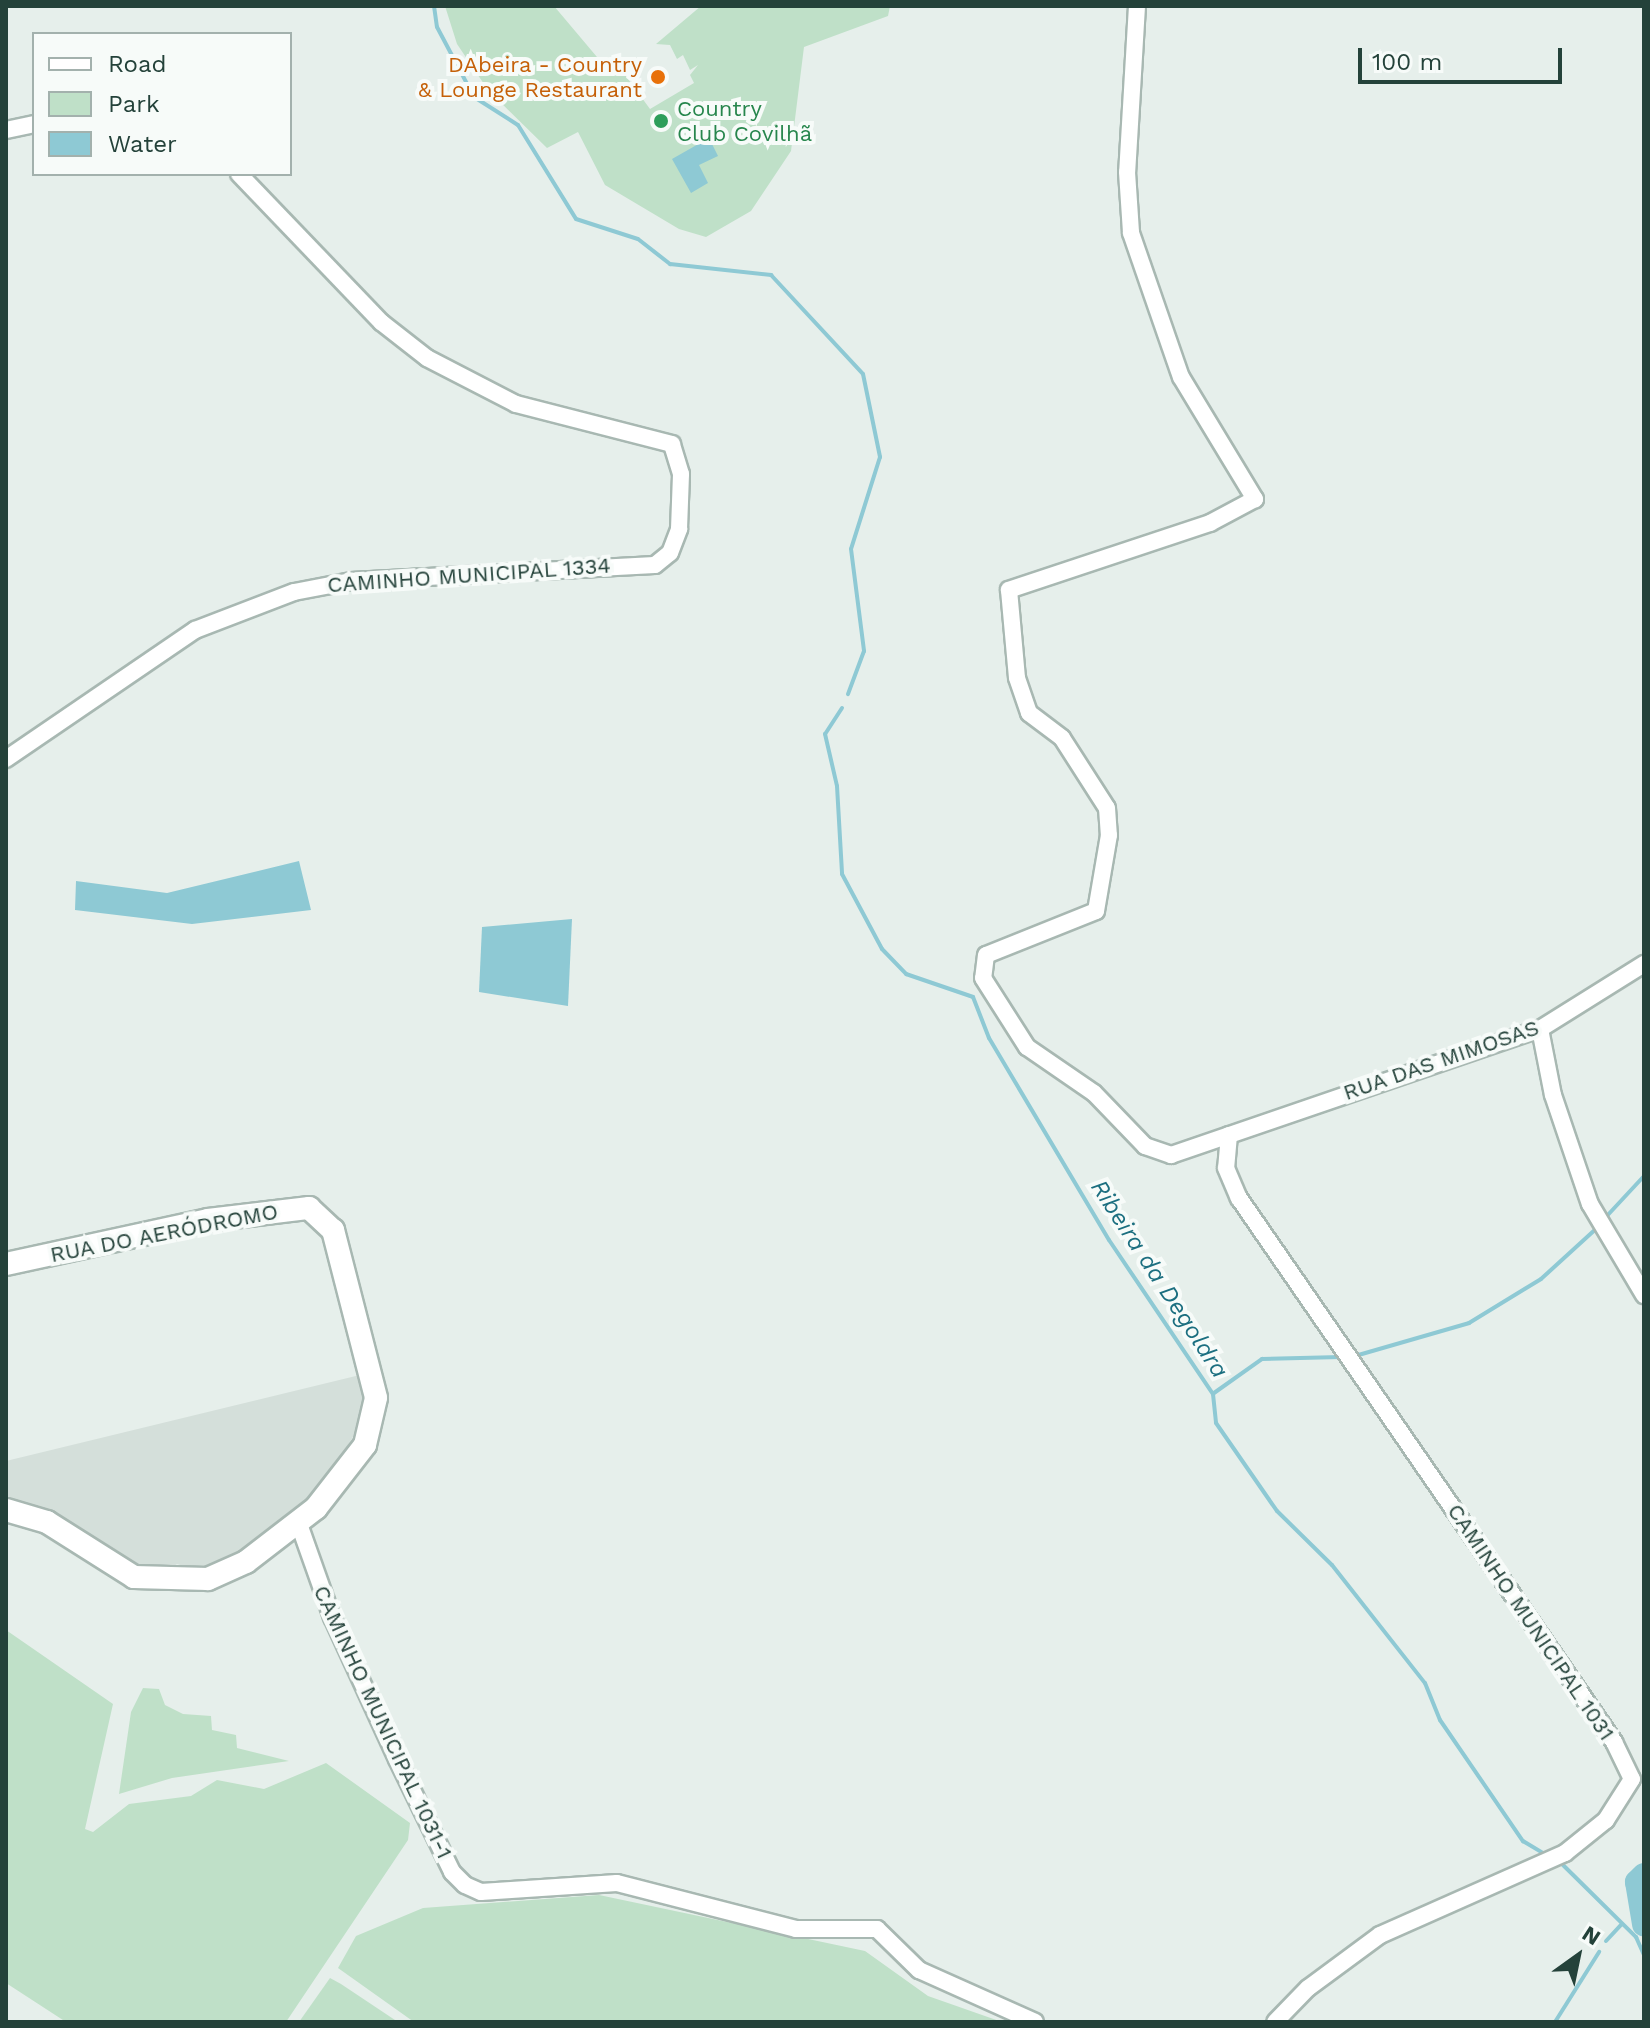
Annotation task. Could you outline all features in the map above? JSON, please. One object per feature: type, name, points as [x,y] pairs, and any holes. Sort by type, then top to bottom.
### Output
[{"type":"main road","name":"RUA DO AERÓDROMO","points":[[6,1264],[257,1212],[309,1208],[322,1215],[344,1263],[376,1398],[365,1445],[299,1524],[228,1571],[176,1583],[134,1577],[47,1522],[6,1510]]},
{"type":"street","name":"RUA DAS MIMOSAS","points":[[1137,6],[1127,172],[1131,233],[1181,377],[1255,499],[1210,523],[1009,590],[1025,706],[1062,738],[1107,808],[1109,838],[1096,911],[986,955],[980,966],[1027,1047],[1094,1093],[1145,1146],[1171,1155],[1540,1029],[1644,964]]},
{"type":"street","points":[[6,130],[32,124]]},
{"type":"street","name":"CAMINHO MUNICIPAL 1334","points":[[6,759],[195,630],[294,592],[351,581],[663,563],[684,504],[672,444],[516,404],[437,364],[381,322],[241,176]]},
{"type":"street","points":[[1540,1029],[1553,1095],[1585,1191],[1644,1295]]},
{"type":"street","name":"CAMINHO MUNICIPAL 1031","points":[[1229,1135],[1226,1168],[1239,1198],[1614,1742],[1632,1779],[1606,1820],[1565,1853],[1380,1935],[1308,1988],[1275,2022]]},
{"type":"street","name":"CAMINHO MUNICIPAL 1031-1","points":[[299,1524],[332,1617],[397,1759],[452,1872],[465,1885],[481,1892],[617,1883],[796,1929],[877,1929],[919,1970],[1035,2022]]},
{"type":"shaded area","points":[[364,1374],[364,1419],[317,1495],[238,1555],[201,1571],[177,1564],[165,1571],[132,1566],[60,1518],[6,1499],[6,1461]]},
{"type":"green space","name":"Country Club Covilhã","points":[[445,6],[554,6],[613,76],[623,72],[650,109],[694,83],[690,75],[698,65],[690,70],[683,55],[677,59],[670,45],[656,44],[701,6],[890,6],[888,16],[804,47],[791,151],[751,211],[706,237],[679,229],[605,185],[578,132],[547,148],[488,90],[457,44]]},
{"type":"green space","points":[[6,1630],[113,1704],[85,1829],[93,1832],[129,1804],[191,1796],[217,1780],[264,1789],[326,1763],[410,1823],[408,1840],[286,2022],[66,2022],[6,1983]]},
{"type":"green space","points":[[143,1688],[159,1689],[165,1705],[183,1714],[211,1716],[212,1730],[236,1735],[237,1748],[289,1761],[172,1778],[119,1794],[131,1712]]},
{"type":"green space","points":[[599,1895],[865,1951],[928,1996],[1002,2022],[414,2022],[338,1968],[356,1936],[423,1908]]},
{"type":"green space","points":[[330,1978],[341,1984],[398,2022],[299,2022]]},
{"type":"water","points":[[709,138],[718,156],[699,165],[708,183],[691,193],[672,159]]},
{"type":"water","points":[[299,861],[311,910],[192,924],[75,910],[76,881],[167,893]]},
{"type":"water","points":[[572,919],[568,1006],[479,992],[482,927]]},
{"type":"waterway","name":"Ribeira da Degoldra","points":[[434,6],[437,27],[474,97],[518,125],[576,219],[638,239],[670,264],[771,275],[863,374],[880,457],[851,549],[864,651],[848,694]]},
{"type":"waterway","name":"Ribeira da Degoldra","points":[[842,708],[825,734],[837,786],[842,874],[882,949],[906,974],[973,997],[989,1038],[1109,1240],[1213,1394],[1216,1423],[1277,1511],[1332,1565],[1425,1683],[1440,1720],[1523,1841],[1545,1854]]},
{"type":"waterway","points":[[1605,1218],[1644,1176]]},
{"type":"waterway","points":[[1355,1356],[1469,1323],[1541,1279],[1597,1228]]},
{"type":"waterway","points":[[1214,1393],[1262,1359],[1341,1357]]},
{"type":"waterway","name":"Ribeira da Degoldra","points":[[1563,1865],[1636,1937],[1644,1955]]},
{"type":"waterway","points":[[1644,1875],[1637,1882],[1644,1924]]},
{"type":"waterway","points":[[1606,1941],[1622,1924]]},
{"type":"waterway","points":[[1555,2022],[1599,1952]]},
{"type":"place","name":"DAbeira - Country & Lounge Restaurant","points":[[658,77]]},
{"type":"place","name":"Country Club Covilhã","points":[[661,121]]}]
